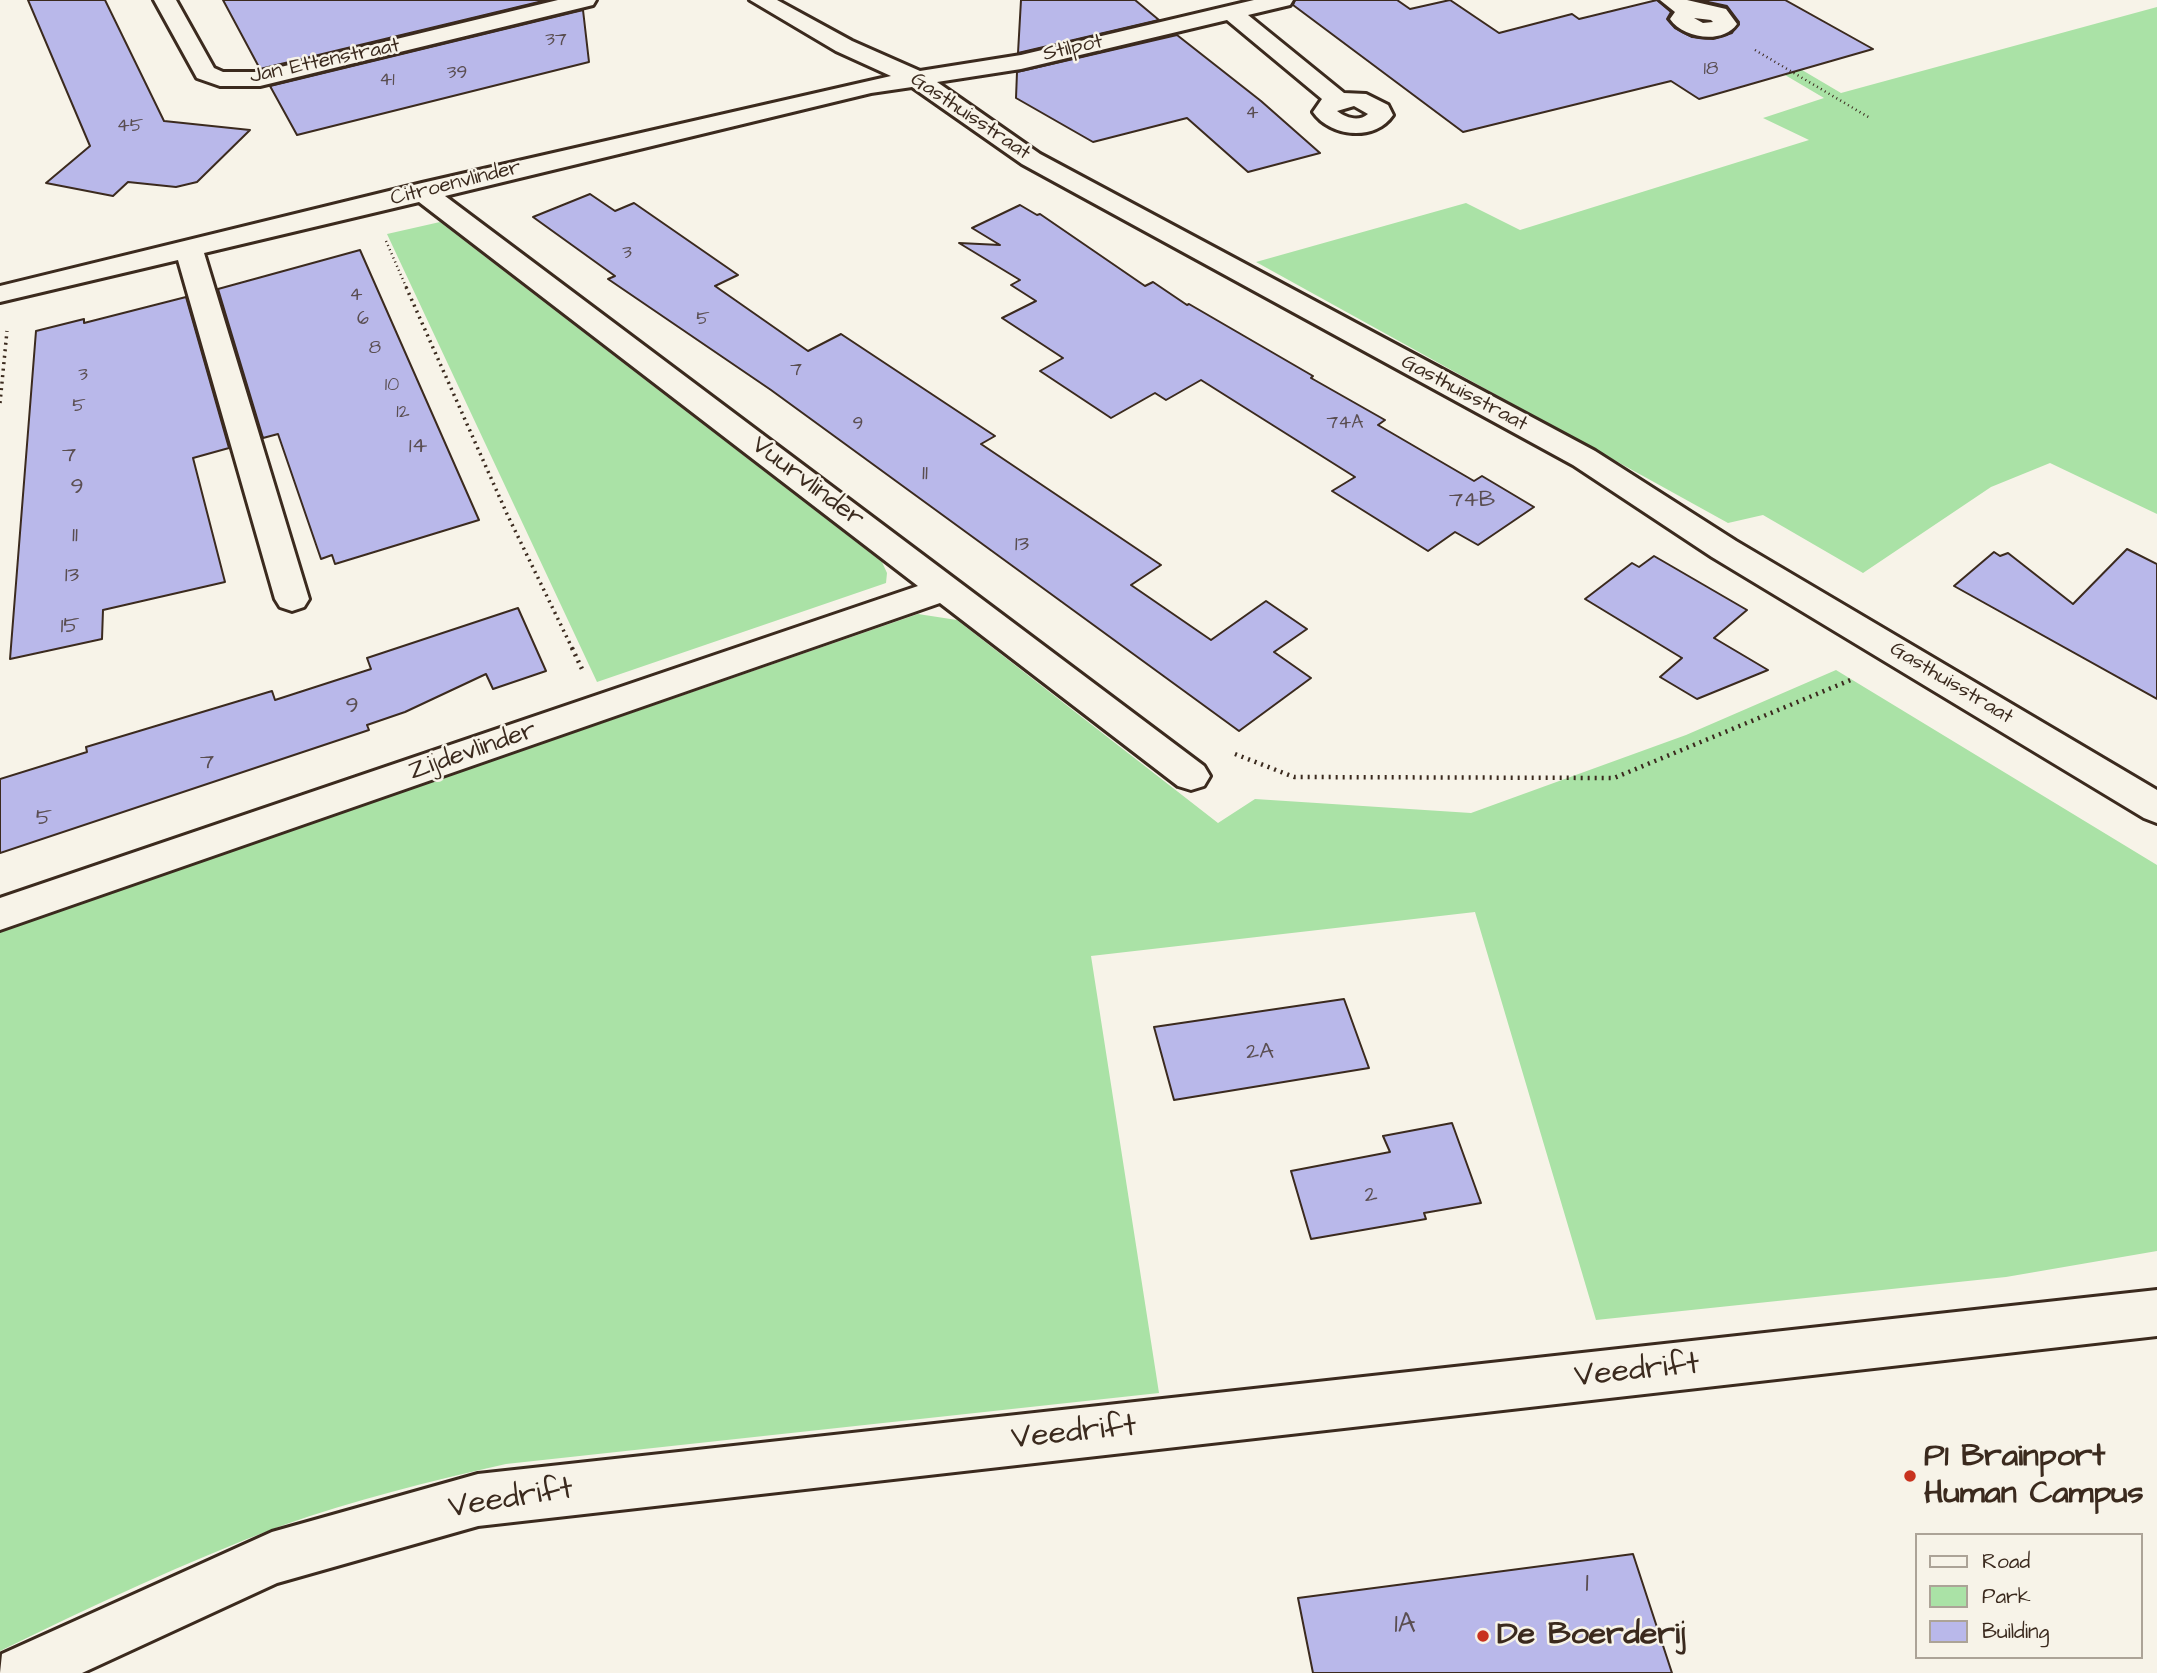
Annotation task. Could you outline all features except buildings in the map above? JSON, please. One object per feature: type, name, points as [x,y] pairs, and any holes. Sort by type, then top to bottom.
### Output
[{"type":"street","name":"Jan Ettenstraat","points":[[165,0],[205,73],[237,80],[260,79],[519,8],[585,0]]},
{"type":"street","name":"Gasthuisstraat","points":[[761,0],[844,46],[914,78],[1031,159],[1584,458],[1724,549],[2157,808]]},
{"type":"street","name":"Stilpot","points":[[914,78],[1021,62],[1282,0]]},
{"type":"street","points":[[1680,5],[1711,11],[1723,17],[1726,24],[1718,29]]},
{"type":"street","points":[[1231,12],[1338,100]]},
{"type":"street","name":"Citroenvlinder","points":[[5,293],[422,191],[914,78]]},
{"type":"street","name":"Vuurvlinder","points":[[422,191],[1191,776]]},
{"type":"street","points":[[189,250],[292,599]]},
{"type":"street","name":"Zijdevlinder","points":[[0,914],[945,589]]},
{"type":"street","name":"Veedrift","points":[[21,1673],[272,1558],[478,1500],[2157,1313]]},
{"type":"path","points":[[1718,29],[1870,118]]},
{"type":"path","points":[[370,205],[507,514],[600,708]]},
{"type":"path","points":[[0,403],[5,293]]},
{"type":"path","points":[[1191,776],[1225,750],[1294,777],[1614,778],[1905,657]]},
{"type":"green space","points":[[2157,7],[2157,514],[2050,463],[1991,487],[1863,573],[1763,515],[1728,523],[1256,262],[1466,203],[1520,230],[1809,140],[1763,118],[1824,98],[1719,36],[1736,31],[1841,93]]},
{"type":"green space","points":[[440,222],[882,562],[887,573],[886,583],[597,682],[387,234]]},
{"type":"green space","points":[[918,614],[957,620],[1218,823],[1255,799],[1471,813],[1686,735],[1836,670],[2157,865],[2157,1251],[2006,1277],[1596,1320],[1475,912],[1091,956],[1159,1393],[506,1464],[392,1492],[281,1526],[139,1585],[0,1651],[0,931]]},
{"type":"place","name":"P1 Brainport Human Campus","points":[[1910,1476]]},
{"type":"place","name":"De Boerderij","points":[[1483,1636]]}]
